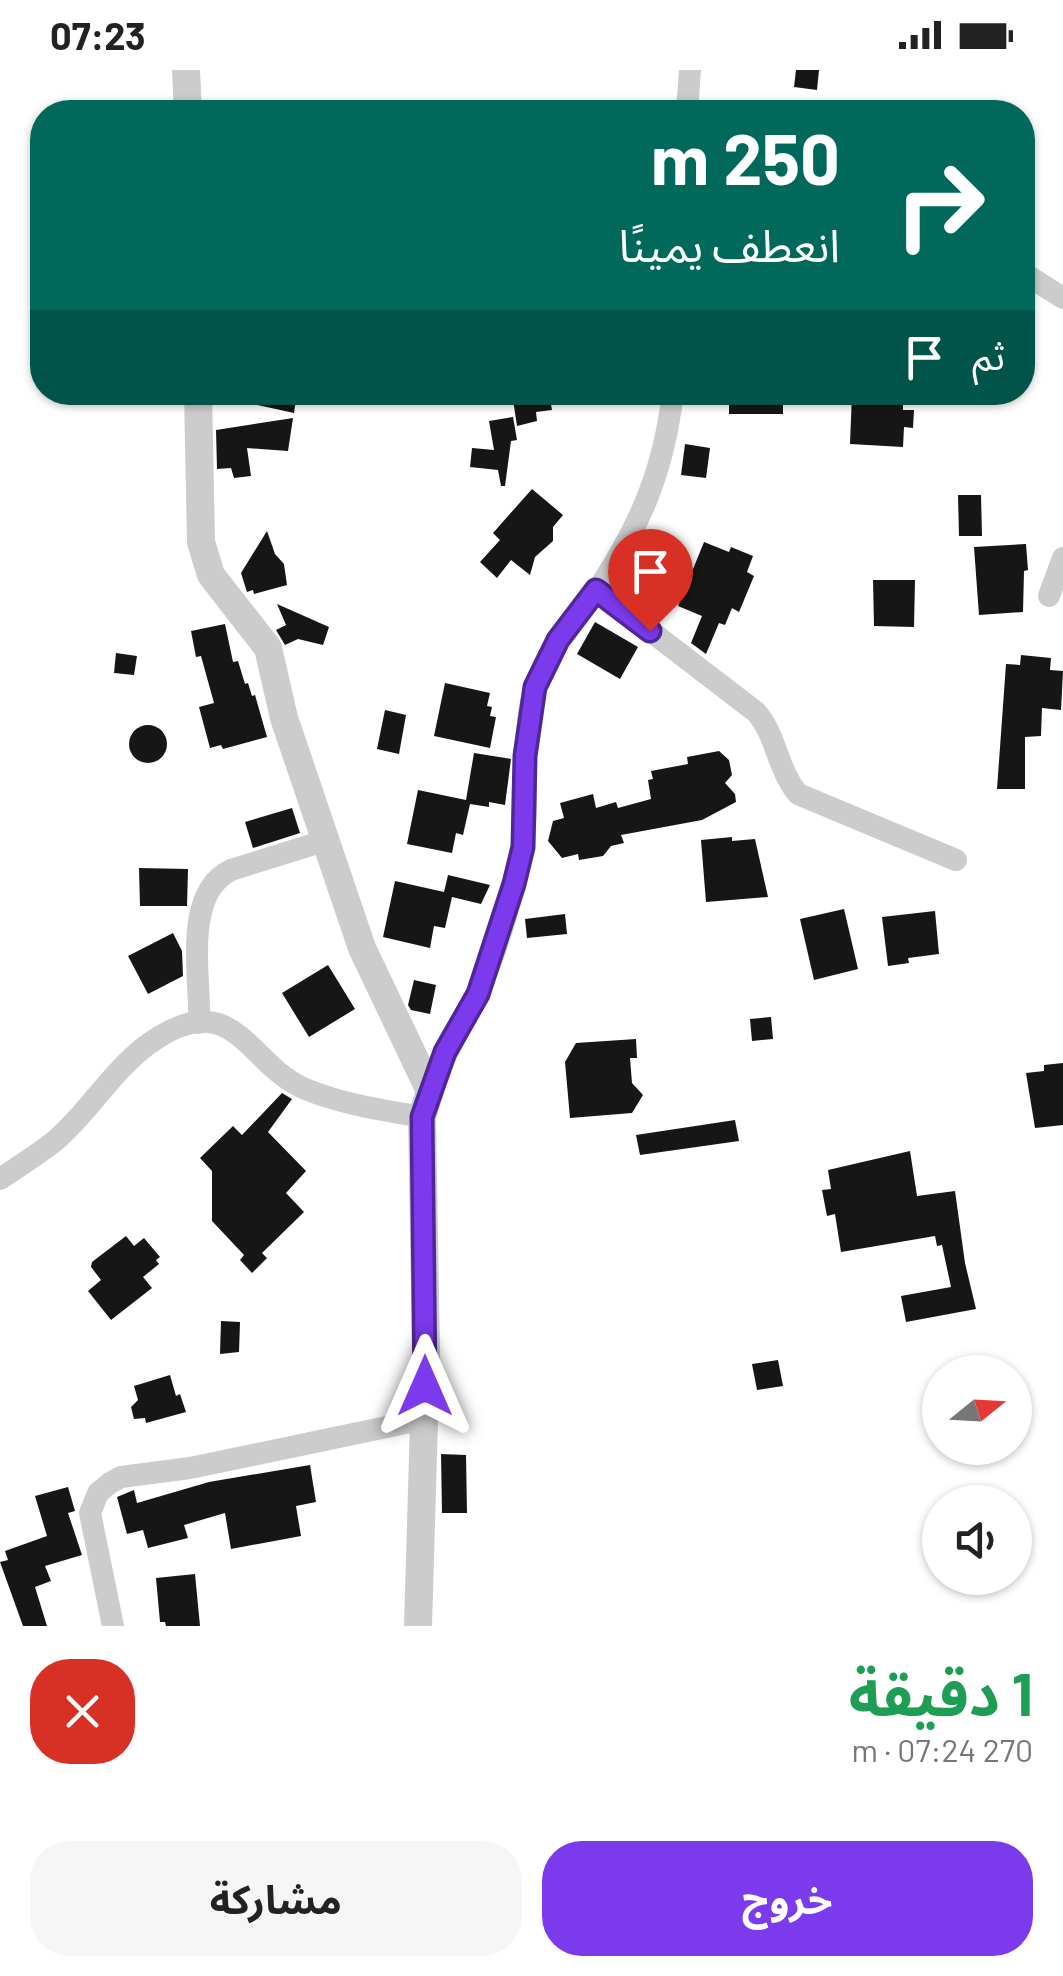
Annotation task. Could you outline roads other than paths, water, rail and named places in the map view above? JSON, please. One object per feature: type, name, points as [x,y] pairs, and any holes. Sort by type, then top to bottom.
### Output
[{"type":"street","points":[[186,70],[187,100]]},
{"type":"street","points":[[688,100],[690,70]]},
{"type":"street","points":[[1035,280],[1063,298]]},
{"type":"street","points":[[198,405],[201,542],[211,575],[268,648],[284,718],[324,841],[362,948],[426,1104]]},
{"type":"street","points":[[418,1626],[426,1104],[445,1052],[478,994],[514,884],[523,847],[525,756],[535,687],[562,634],[596,590],[647,506],[662,458],[671,405]]},
{"type":"street","points":[[1049,596],[1063,558]]},
{"type":"street","points":[[596,590],[756,712],[768,726],[787,781],[798,794],[956,860]]},
{"type":"street","points":[[199,1023],[198,938],[202,903],[210,886],[218,876],[231,870],[324,841]]},
{"type":"street","points":[[0,1179],[58,1138],[126,1062],[160,1036],[199,1023],[230,1028],[299,1086],[344,1101],[426,1104]]},
{"type":"street","points":[[114,1626],[90,1514],[98,1494],[110,1483],[424,1418]]}]
